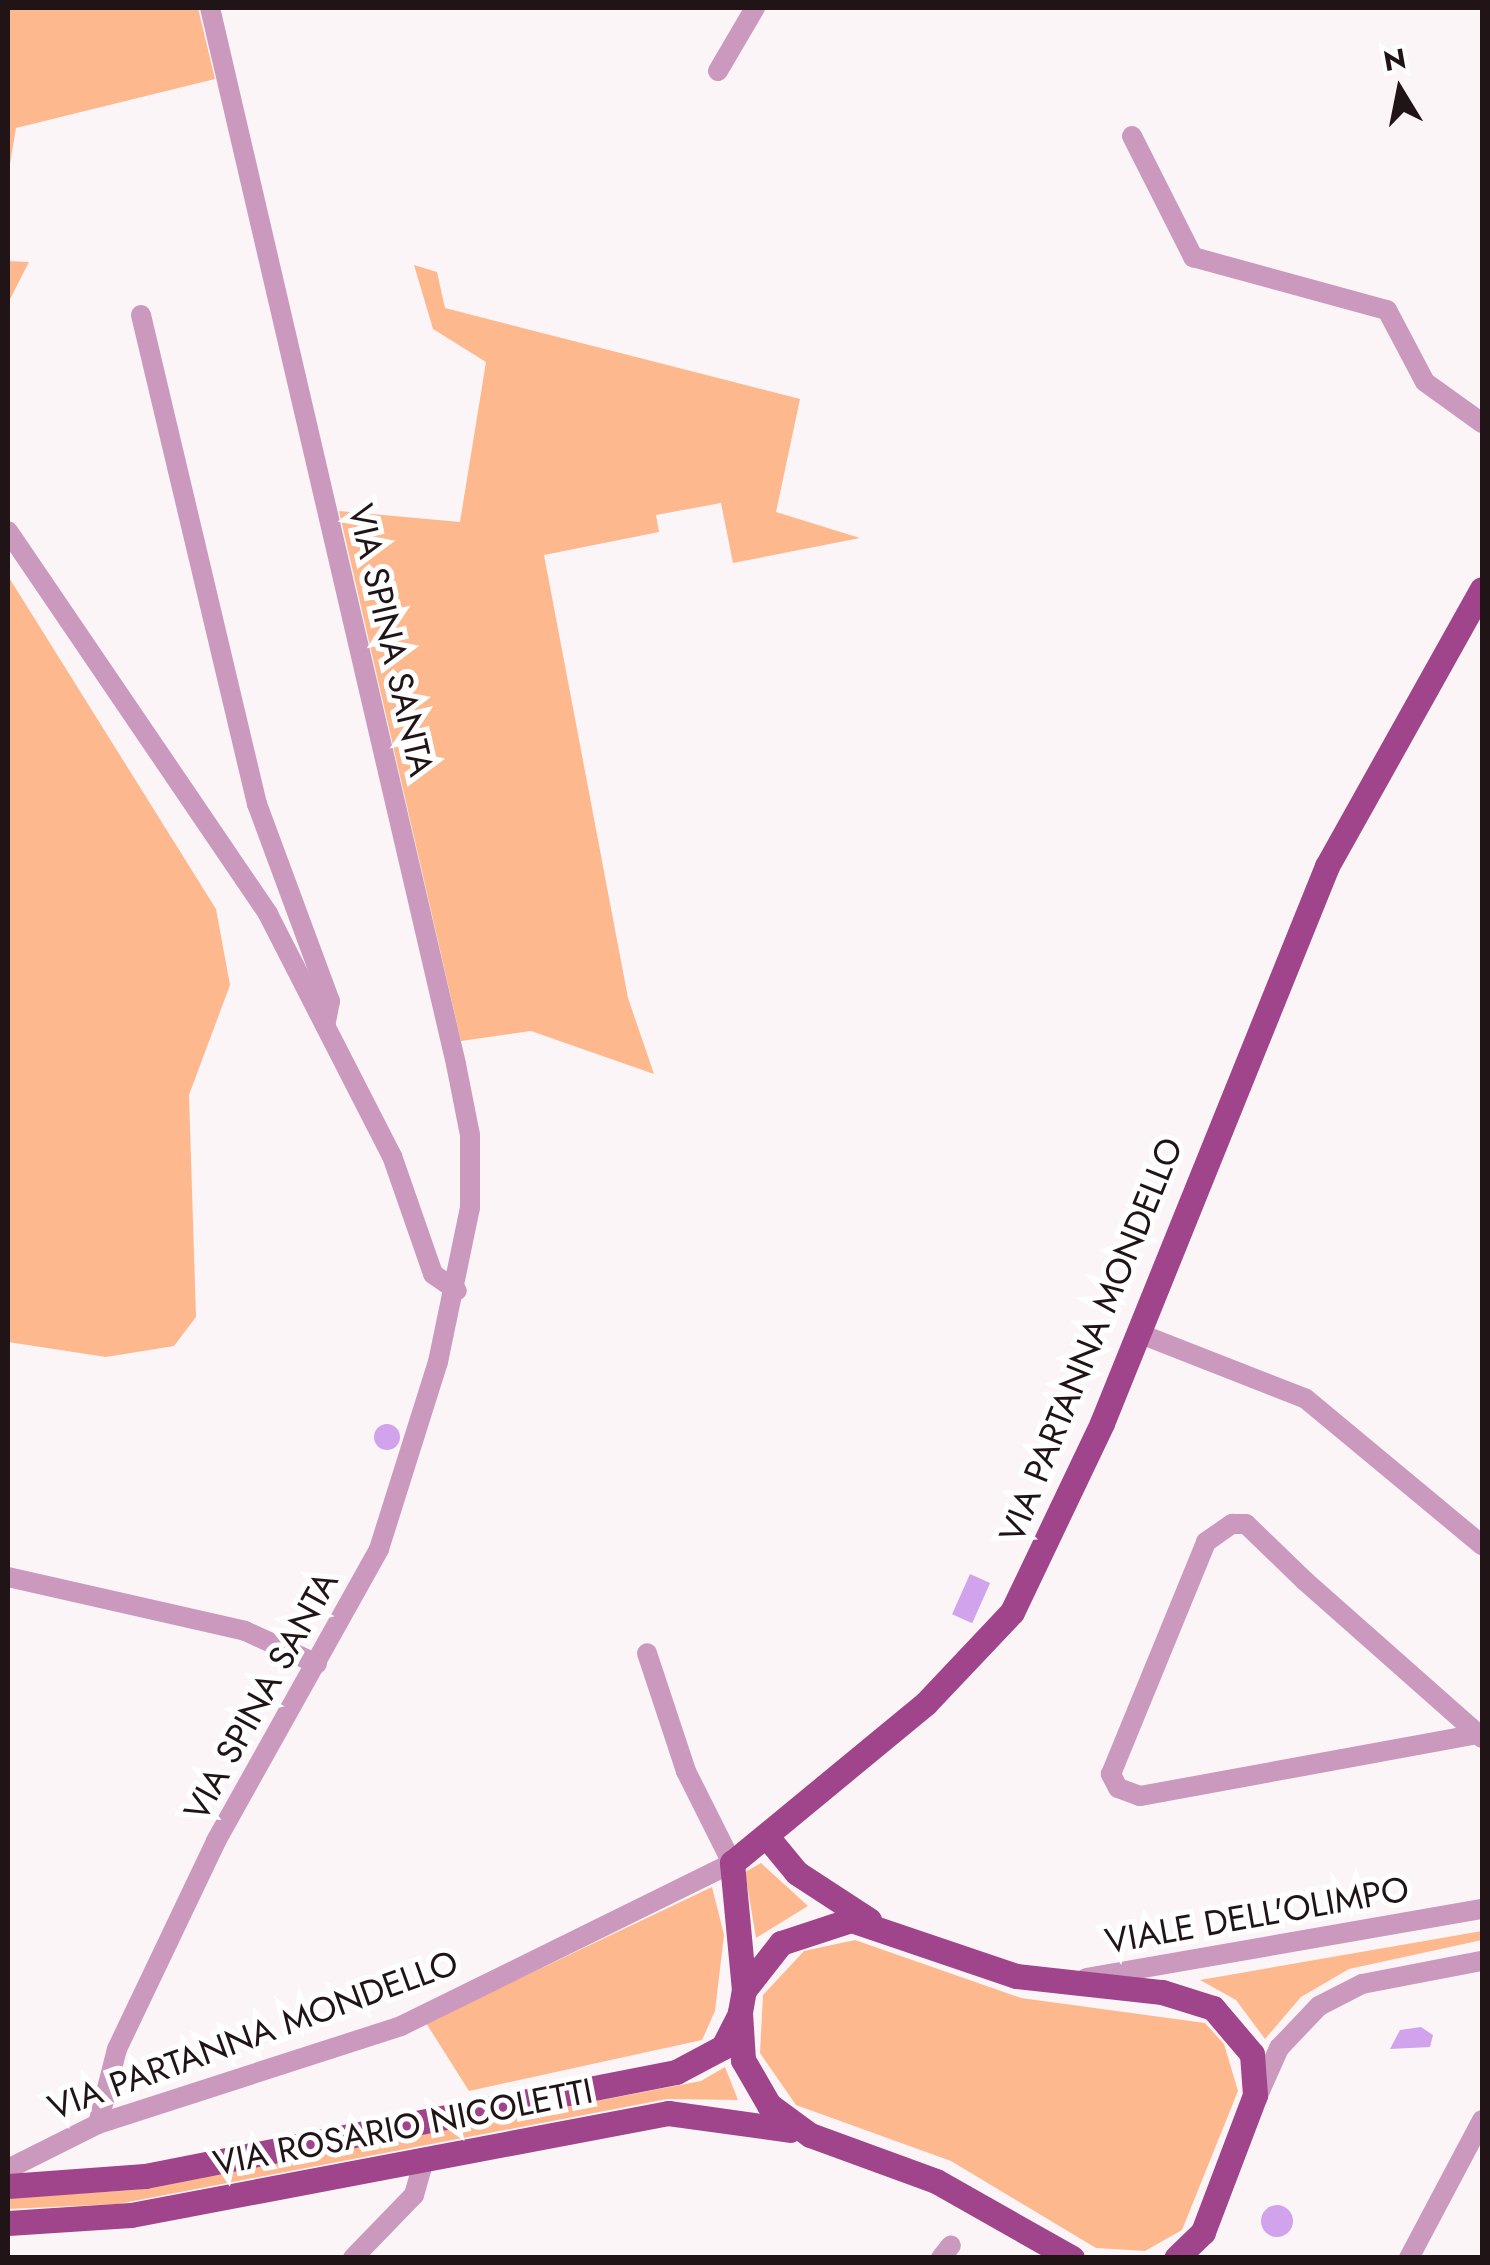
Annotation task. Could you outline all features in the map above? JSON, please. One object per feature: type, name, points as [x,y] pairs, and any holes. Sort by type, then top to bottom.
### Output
[{"type":"main road","name":"VIA PARTANNA MONDELLO","points":[[732,1863],[768,1838],[926,1702],[1012,1612],[1138,1333],[1327,866],[1482,588]]},
{"type":"main road","points":[[768,1838],[804,1880],[878,1925],[1042,1982],[1162,1992],[1213,2008],[1252,2054],[1251,2111],[1202,2245],[1176,2258]]},
{"type":"main road","points":[[732,1863],[750,2076],[776,2112],[810,2135],[936,2180],[1072,2258]]},
{"type":"main road","name":"VIA ROSARIO NICOLETTI","points":[[8,2186],[145,2176],[676,2072],[722,2047],[742,2001],[795,1933],[833,1921],[878,1925]]},
{"type":"main road","name":"VIA ROSARIO NICOLETTI","points":[[8,2222],[132,2215],[668,2113],[724,2114],[810,2135]]},
{"type":"street","name":"VIA SPINA SANTA","points":[[98,2124],[117,2050],[175,1928],[386,1533],[457,1291],[470,1135],[210,8]]},
{"type":"street","points":[[718,71],[755,8]]},
{"type":"street","points":[[1132,136],[1168,223],[1193,257],[1387,310],[1425,382],[1482,423]]},
{"type":"street","points":[[142,315],[257,804],[330,1001],[325,1026]]},
{"type":"street","points":[[8,531],[268,914],[392,1156],[433,1274],[457,1291]]},
{"type":"street","points":[[1138,1333],[1306,1399],[1482,1544]]},
{"type":"street","points":[[1232,1524],[1246,1524],[1480,1736],[1140,1796],[1118,1788],[1112,1774],[1206,1542],[1232,1524]]},
{"type":"street","points":[[8,1577],[245,1631],[316,1664]]},
{"type":"street","points":[[647,1654],[686,1771],[732,1863]]},
{"type":"street","name":"VIA PARTANNA MONDELLO","points":[[8,2169],[98,2124],[401,2026],[732,1863]]},
{"type":"street","name":"VIALE DELL'OLIMPO","points":[[1042,1982],[1482,1909]]},
{"type":"street","points":[[1251,2111],[1279,2048],[1319,2006],[1362,1984],[1482,1961]]},
{"type":"street","points":[[1409,2258],[1482,2120]]},
{"type":"street","points":[[353,2258],[414,2195],[424,2159]]},
{"type":"street","points":[[1030,2235],[1053,2258]]},
{"type":"shaded area","points":[[8,8],[198,8],[215,79],[16,128],[8,176]]},
{"type":"shaded area","points":[[8,261],[29,262],[8,303]]},
{"type":"shaded area","points":[[414,265],[437,272],[445,308],[800,399],[776,512],[860,538],[733,563],[721,503],[656,515],[659,532],[544,555],[628,998],[654,1074],[531,1031],[461,1041],[339,511],[460,522],[486,362],[433,329]]},
{"type":"shaded area","points":[[8,576],[216,909],[230,985],[189,1095],[196,1317],[174,1346],[106,1357],[8,1342]]},
{"type":"shaded area","points":[[387,1424],[396,1428],[400,1437],[396,1446],[387,1450],[378,1446],[374,1437],[378,1428]]},
{"type":"shaded area","points":[[970,1574],[990,1583],[972,1623],[952,1614]]},
{"type":"shaded area","points":[[761,1863],[808,1906],[756,1938],[745,1872]]},
{"type":"shaded area","points":[[712,1887],[724,1935],[715,2011],[702,2040],[469,2091],[426,2023]]},
{"type":"shaded area","points":[[1482,1931],[1482,1940],[1349,1969],[1301,1997],[1265,2039],[1236,2000],[1200,1980]]},
{"type":"shaded area","points":[[855,1940],[1021,1998],[1205,2023],[1224,2044],[1238,2091],[1182,2230],[1145,2251],[1096,2248],[951,2161],[796,2105],[760,2053],[763,1995],[804,1951]]},
{"type":"shaded area","points":[[1421,2027],[1433,2035],[1430,2047],[1390,2049],[1400,2030]]},
{"type":"shaded area","points":[[725,2067],[738,2100],[667,2099],[118,2204],[8,2209],[8,2198],[135,2190],[701,2081]]},
{"type":"shaded area","points":[[1277,2205],[1289,2209],[1293,2221],[1289,2233],[1277,2237],[1265,2233],[1261,2221],[1265,2209]]}]
